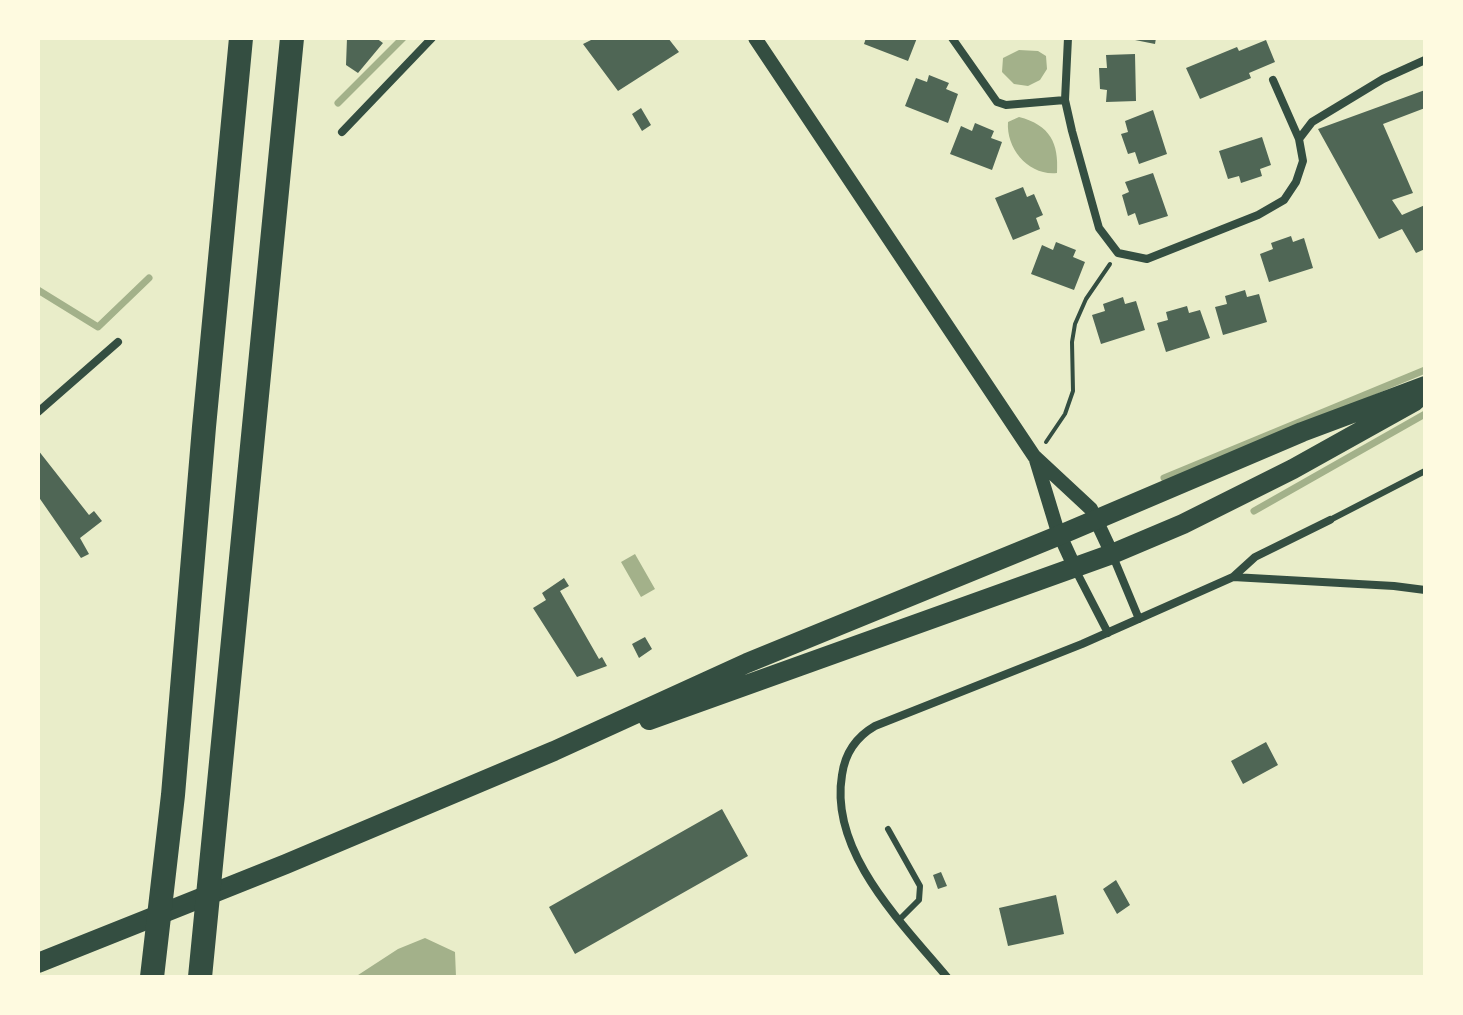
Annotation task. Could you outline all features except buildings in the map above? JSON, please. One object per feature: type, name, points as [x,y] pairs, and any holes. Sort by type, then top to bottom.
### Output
[{"type":"highway","points":[[152,977],[173,795],[241,38]]},
{"type":"highway","points":[[200,977],[292,38]]},
{"type":"main road","points":[[38,963],[286,864],[554,751],[747,663],[1097,520],[1302,432],[1425,386]]},
{"type":"main road","points":[[554,751],[690,707],[1112,554],[1183,524],[1293,469],[1425,395]]},
{"type":"street","points":[[342,132],[432,38]]},
{"type":"street","points":[[755,38],[1034,456],[1091,509],[1139,619]]},
{"type":"street","points":[[952,38],[997,102],[1006,105],[1065,100]]},
{"type":"street","points":[[1068,38],[1065,100],[1099,228],[1118,253],[1147,259],[1258,215],[1284,200],[1296,182],[1303,161],[1299,139],[1273,80]]},
{"type":"street","points":[[1299,139],[1312,122],[1383,79],[1425,60]]},
{"type":"street","points":[[38,412],[118,342]]},
{"type":"street","points":[[1034,456],[1060,535],[1108,633]]},
{"type":"street","points":[[947,977],[875,888],[854,851],[843,821],[840,784],[844,759],[861,734],[1108,633],[1233,577],[1255,557],[1330,520]]},
{"type":"street","points":[[1233,577],[1425,590]]},
{"type":"lane","points":[[1330,520],[1425,471]]},
{"type":"lane","points":[[888,829],[920,886],[919,900],[899,920]]},
{"type":"path","points":[[1034,456],[1065,414],[1073,391],[1072,342],[1075,324],[1086,299],[1118,253]]},
{"type":"shaded area","points":[[1019,50],[1038,51],[1046,56],[1047,69],[1040,80],[1028,86],[1014,84],[1002,72],[1003,58]]},
{"type":"shaded area","points":[[1019,117],[1038,125],[1050,137],[1056,153],[1057,173],[1037,170],[1015,151],[1008,122]]},
{"type":"shaded area","points":[[635,554],[655,589],[641,597],[621,562]]},
{"type":"shaded area","points":[[425,938],[455,952],[456,977],[355,977],[398,949]]},
{"type":"waterway","points":[[338,103],[403,38]]},
{"type":"waterway","points":[[38,290],[98,327],[149,278]]},
{"type":"waterway","points":[[1164,478],[1425,370]]},
{"type":"waterway","points":[[1254,511],[1425,414]]}]
